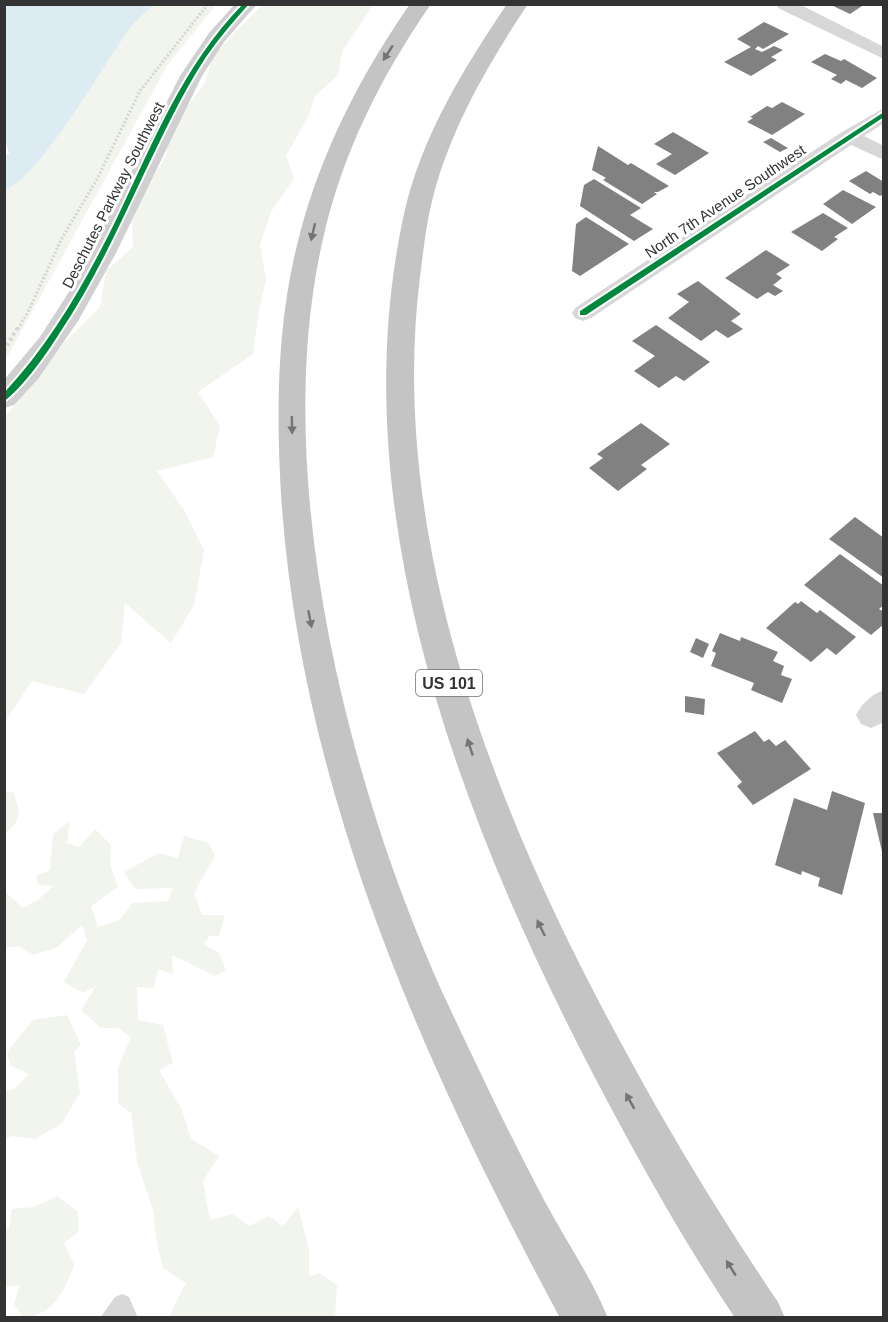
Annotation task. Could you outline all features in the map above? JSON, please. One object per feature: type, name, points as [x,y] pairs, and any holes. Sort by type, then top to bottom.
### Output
[{"type":"highway","points":[[421,4],[386,56],[356,109],[333,165],[317,213],[303,274],[294,342],[292,412],[293,475],[305,596],[333,724],[370,849],[400,937],[431,1015],[478,1113],[534,1227],[585,1317]]},
{"type":"highway","name":"US 101","points":[[518,4],[468,84],[431,165],[416,212],[406,262],[400,318],[399,379],[402,447],[411,521],[428,603],[452,693],[485,794],[530,905],[589,1028],[652,1142],[762,1317]]},
{"type":"street","name":"Deschutes Parkway Southwest","points":[[4,398],[18,384],[75,306],[194,70],[247,4]]},
{"type":"street","points":[[784,4],[884,54]]},
{"type":"street","name":"North 7th Avenue Southwest","points":[[583,313],[884,114]]},
{"type":"street","points":[[849,136],[884,154]]},
{"type":"lane","points":[[110,1317],[122,1304],[128,1317]]},
{"type":"path","points":[[4,351],[29,310],[61,240],[97,179],[140,91],[208,4]]},
{"type":"shaded area","points":[[5,4],[154,5],[128,31],[53,143],[20,181],[5,190],[5,157],[9,153],[4,136]]},
{"type":"shaded area","points":[[154,5],[216,5],[168,64],[5,361],[5,190],[20,181],[53,143],[128,31]]},
{"type":"shaded area","points":[[262,5],[373,5],[342,52],[338,75],[315,96],[309,115],[286,156],[294,178],[271,212],[260,245],[266,279],[253,354],[198,392],[220,426],[213,457],[157,471],[184,510],[204,550],[194,605],[171,643],[125,603],[121,643],[84,694],[32,681],[5,722],[5,417],[63,344],[100,307],[106,271],[133,247],[132,222],[144,191],[166,156],[170,130],[205,83],[213,55]]},
{"type":"shaded area","points":[[5,792],[13,792],[19,811],[17,820],[5,835]]},
{"type":"shaded area","points":[[70,821],[67,843],[79,847],[95,829],[111,845],[110,864],[118,887],[91,906],[98,927],[120,920],[132,903],[168,901],[173,888],[135,889],[124,872],[159,853],[178,858],[184,836],[209,843],[215,856],[194,893],[202,915],[225,915],[219,936],[209,936],[204,944],[219,953],[226,970],[215,976],[172,955],[173,974],[158,969],[154,988],[137,987],[138,1020],[163,1025],[173,1063],[159,1070],[182,1110],[191,1139],[219,1156],[203,1181],[210,1220],[233,1214],[249,1226],[269,1216],[283,1226],[298,1207],[309,1249],[309,1277],[319,1273],[337,1285],[335,1317],[173,1318],[170,1315],[186,1283],[163,1268],[157,1244],[153,1210],[137,1162],[131,1113],[118,1103],[118,1068],[131,1037],[118,1028],[101,1028],[81,1010],[96,986],[83,993],[64,982],[87,940],[82,925],[56,948],[33,955],[18,946],[5,948],[5,892],[23,908],[39,899],[53,886],[38,885],[36,876],[50,870],[53,834]]},
{"type":"shaded area","points":[[67,1015],[81,1045],[74,1051],[80,1093],[62,1123],[35,1139],[12,1136],[5,1139],[5,1090],[14,1089],[29,1074],[10,1065],[7,1052],[33,1020]]},
{"type":"shaded area","points":[[57,1196],[78,1212],[78,1232],[64,1243],[74,1265],[67,1283],[56,1300],[42,1313],[23,1317],[14,1304],[20,1285],[5,1287],[5,1229],[9,1228],[12,1209],[33,1207]]},
{"type":"building","points":[[829,4],[858,4],[862,6],[850,14]]},
{"type":"building","points":[[764,22],[789,34],[763,49],[758,46],[755,49],[762,52],[774,46],[783,50],[771,57],[777,60],[751,76],[724,62],[751,47],[737,39]]},
{"type":"building","points":[[825,54],[841,61],[844,59],[877,78],[862,88],[846,80],[841,84],[831,79],[837,75],[811,62]]},
{"type":"building","points":[[782,102],[805,114],[772,135],[747,122],[753,118],[750,117],[767,106],[772,108]]},
{"type":"building","points":[[673,132],[709,153],[675,175],[656,164],[672,154],[654,144]]},
{"type":"building","points":[[771,138],[788,148],[780,152],[763,142]]},
{"type":"building","points":[[598,146],[628,165],[631,163],[669,186],[654,192],[657,194],[642,204],[603,180],[606,178],[592,170]]},
{"type":"building","points":[[866,171],[884,182],[884,194],[880,196],[873,192],[870,194],[849,181]]},
{"type":"building","points":[[594,179],[641,208],[630,215],[653,229],[634,241],[580,206],[584,185]]},
{"type":"building","points":[[843,190],[876,207],[852,224],[823,204]]},
{"type":"building","points":[[823,213],[848,228],[834,237],[838,239],[822,251],[791,232]]},
{"type":"building","points":[[586,217],[629,244],[580,276],[572,271],[576,224]]},
{"type":"building","points":[[766,250],[790,265],[776,274],[782,278],[773,285],[783,291],[775,296],[768,292],[757,299],[725,278]]},
{"type":"building","points":[[698,281],[741,314],[731,321],[743,329],[728,338],[716,330],[701,341],[668,318],[689,302],[677,294]]},
{"type":"building","points":[[656,325],[710,362],[684,381],[676,376],[659,388],[634,371],[655,356],[632,341]]},
{"type":"building","points":[[641,423],[670,444],[641,465],[647,469],[618,491],[589,468],[603,458],[597,454]]},
{"type":"building","points":[[855,517],[884,538],[884,578],[829,539]]},
{"type":"building","points":[[840,554],[884,586],[884,605],[879,609],[884,612],[884,624],[871,635],[804,585]]},
{"type":"building","points":[[801,601],[817,613],[820,610],[856,637],[836,655],[827,648],[811,662],[766,628],[795,602],[798,604]]},
{"type":"building","points":[[720,633],[740,641],[741,637],[778,652],[773,661],[784,666],[781,675],[792,679],[782,703],[751,690],[754,683],[711,666],[716,653],[712,651]]},
{"type":"building","points":[[696,638],[709,644],[703,658],[690,652]]},
{"type":"building","points":[[685,696],[705,699],[704,715],[685,712]]},
{"type":"building","points":[[755,731],[764,742],[769,739],[776,746],[785,740],[811,769],[753,805],[737,786],[742,782],[717,753]]},
{"type":"building","points":[[832,791],[865,803],[842,895],[818,886],[820,878],[802,871],[801,875],[775,865],[794,798],[827,810]]},
{"type":"building","points":[[873,813],[884,813],[884,856],[883,856]]},
{"type":"cycle path","points":[[4,398],[28,372],[69,314],[103,253],[169,116],[191,76],[216,38],[247,4]]},
{"type":"cycle path","points":[[583,313],[884,114]]}]
